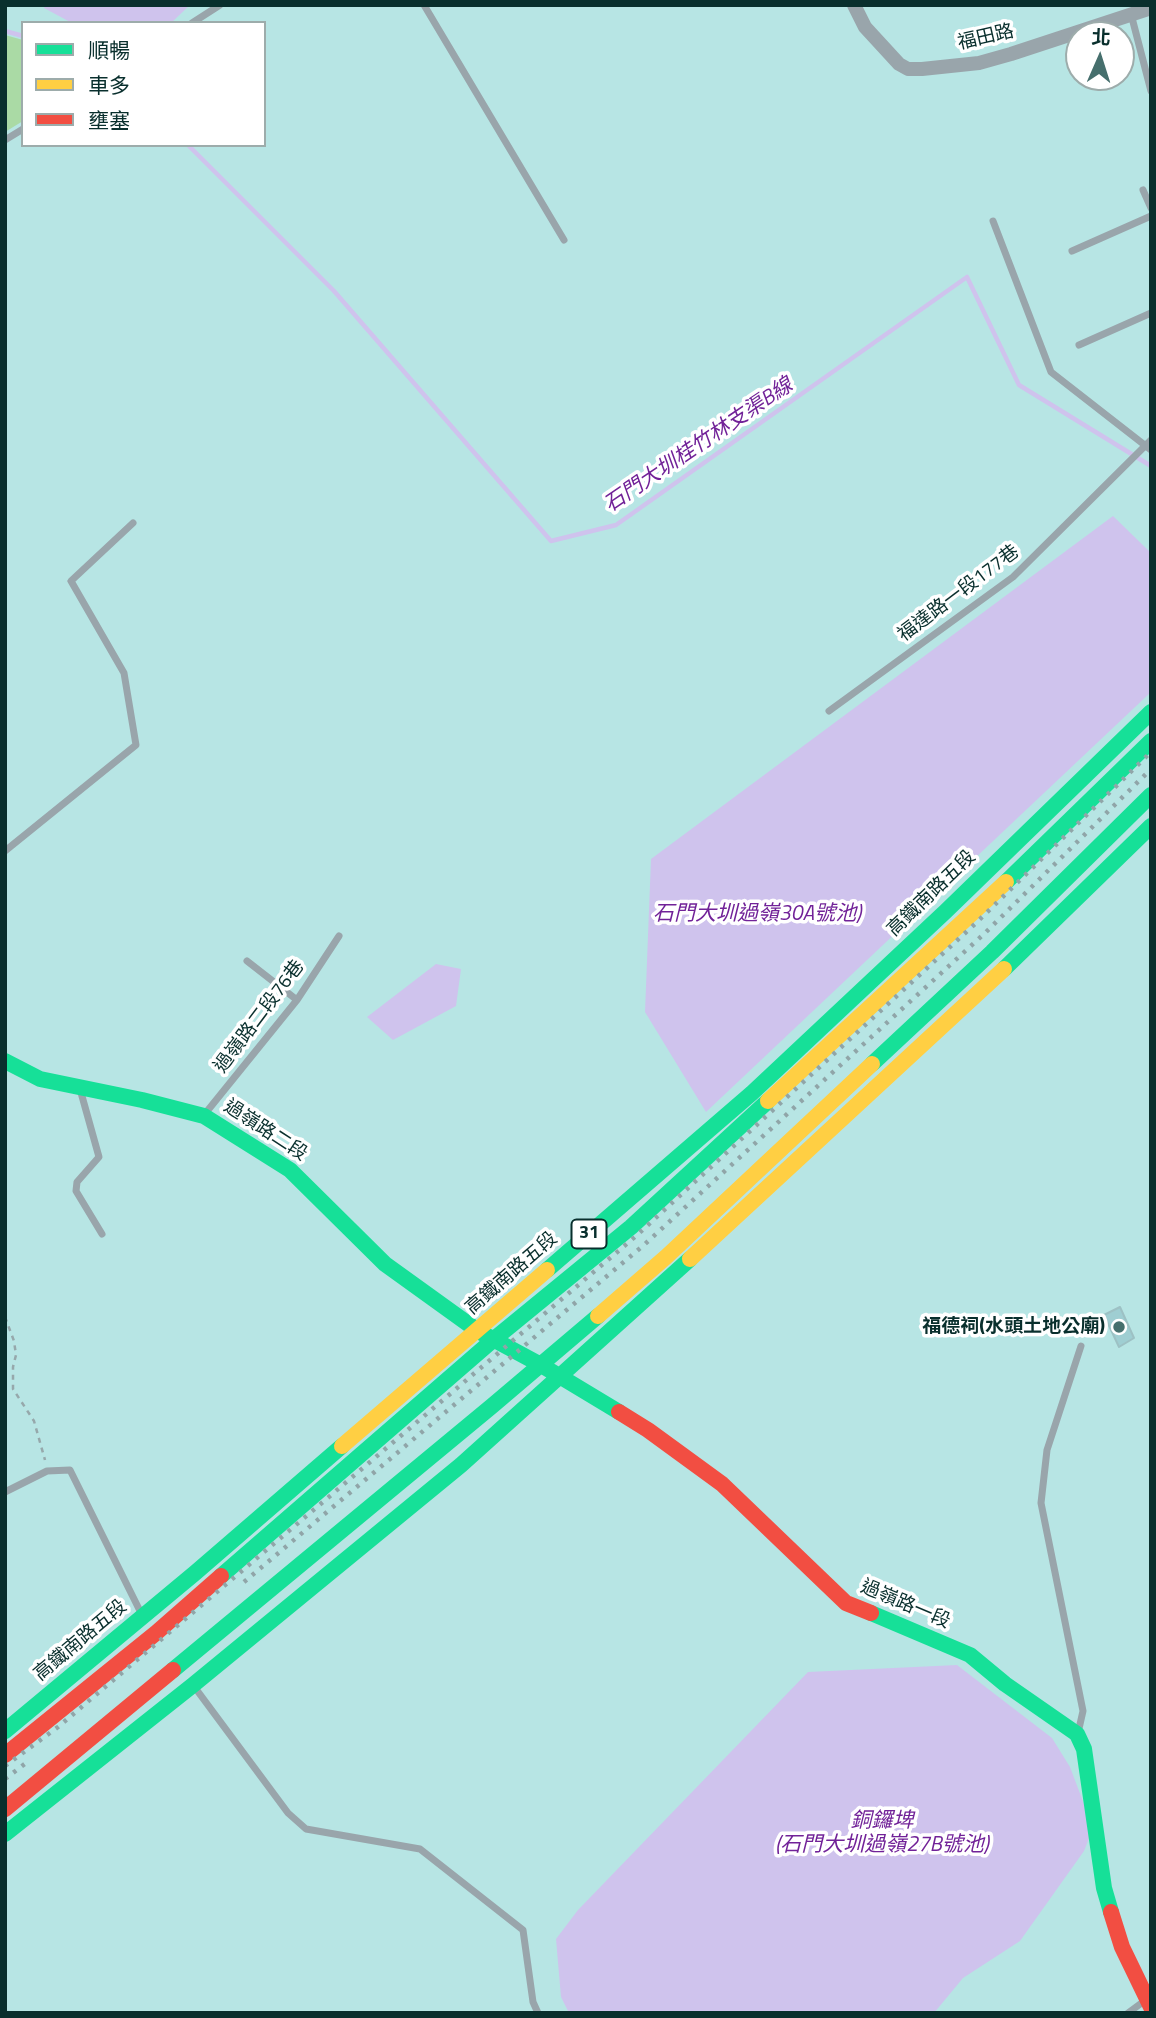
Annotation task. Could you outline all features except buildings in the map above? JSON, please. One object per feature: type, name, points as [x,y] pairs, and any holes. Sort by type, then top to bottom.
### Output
[{"type":"main road","points":[[1107,784],[1151,714]]},
{"type":"main road","name":"高鐵南路五段","points":[[5,1731],[195,1573],[752,1093],[1151,714]]},
{"type":"main road","name":"高鐵南路五段","points":[[5,1755],[156,1633],[494,1340],[631,1227],[996,892],[1151,741]]},
{"type":"main road","points":[[5,1809],[541,1365],[677,1247],[992,952],[1151,795]]},
{"type":"main road","points":[[5,1834],[193,1685],[450,1474],[560,1378],[958,1013],[1151,826]]},
{"type":"main road","points":[[992,952],[1083,893]]},
{"type":"main road","name":"過嶺路二段","points":[[5,1061],[40,1079],[204,1116],[290,1170],[385,1264],[494,1340]]},
{"type":"main road","name":"過嶺路一段","points":[[494,1340],[541,1365],[648,1430],[722,1484],[846,1603],[970,1655],[1077,1734]]},
{"type":"main road","points":[[195,1573],[276,1528]]},
{"type":"main road","points":[[1077,1734],[1084,1749],[1104,1888],[1122,1947],[1149,2003]]},
{"type":"main road","points":[[5,1824],[40,1782]]},
{"type":"street","name":"福田路","points":[[854,5],[865,27],[899,64],[908,69],[979,63],[1151,8]]},
{"type":"lane","points":[[195,21],[220,5]]},
{"type":"lane","points":[[424,5],[564,240]]},
{"type":"lane","points":[[1130,14],[1148,64],[1151,91]]},
{"type":"lane","points":[[5,141],[21,131]]},
{"type":"lane","points":[[1143,190],[1151,208]]},
{"type":"lane","points":[[1072,251],[1151,216]]},
{"type":"lane","points":[[993,221],[1051,372],[1147,447]]},
{"type":"lane","points":[[1079,345],[1151,313]]},
{"type":"lane","name":"福達路一段177巷","points":[[828,711],[1013,577],[1147,447]]},
{"type":"lane","points":[[5,851],[136,745],[124,673],[71,581],[133,523]]},
{"type":"lane","name":"過嶺路二段76巷","points":[[204,1116],[297,1000],[339,936]]},
{"type":"lane","points":[[247,961],[297,1000]]},
{"type":"lane","points":[[79,1088],[99,1157],[77,1182],[76,1191],[102,1234]]},
{"type":"lane","points":[[1077,1734],[1083,1712],[1041,1503],[1047,1450],[1080,1346]]},
{"type":"lane","points":[[5,1492],[47,1471],[70,1470],[143,1617]]},
{"type":"lane","points":[[193,1685],[288,1813],[306,1829],[420,1849],[523,1930],[533,2003],[538,2013]]},
{"type":"lane","points":[[1128,2013],[1149,2003]]},
{"type":"path","points":[[5,1317],[14,1341],[16,1356],[13,1389],[34,1421],[47,1471]]},
{"type":"green space","points":[[5,35],[21,39],[21,122],[5,132]]},
{"type":"water","points":[[45,5],[190,5],[173,21],[68,21],[44,8]]},
{"type":"water","name":"石門大圳過嶺30A號池)","points":[[1113,516],[1151,553],[1151,692],[706,1112],[645,1012],[651,859]]},
{"type":"water","points":[[436,964],[461,969],[456,1006],[393,1040],[367,1017]]},
{"type":"water","name":"銅鑼埤 (石門大圳過嶺27B號池)","points":[[957,1665],[1052,1738],[1070,1767],[1093,1828],[1084,1851],[1020,1941],[963,1978],[934,2013],[569,2013],[561,1997],[556,1939],[578,1910],[808,1672]]},
{"type":"waterway","name":"石門大圳桂竹林支渠B線","points":[[5,31],[21,35]]},
{"type":"waterway","name":"石門大圳桂竹林支渠B線","points":[[190,147],[334,291],[551,541],[616,525],[967,277],[1019,385],[1151,466]]},
{"type":"railway","points":[[5,1766],[58,1727],[636,1236],[976,923],[1151,752]]},
{"type":"railway","points":[[244,1582],[645,1244],[985,933],[1151,769]]},
{"type":"railway","points":[[5,1779],[26,1763]]},
{"type":"traffic: fast","points":[[547,1270],[752,1093],[946,911],[1151,712]]},
{"type":"traffic: fast","points":[[1006,882],[1151,741]]},
{"type":"traffic: fast","points":[[872,1064],[992,952],[1151,795]]},
{"type":"traffic: fast","points":[[1004,969],[1151,826]]},
{"type":"traffic: fast","points":[[5,1061],[40,1079],[204,1116],[290,1170],[385,1264],[478,1331],[619,1412]]},
{"type":"traffic: fast","points":[[221,1576],[493,1340],[631,1227],[768,1101]]},
{"type":"traffic: fast","points":[[5,1834],[193,1685],[461,1465],[690,1259]]},
{"type":"traffic: fast","points":[[173,1670],[598,1316]]},
{"type":"traffic: fast","points":[[5,1731],[342,1446]]},
{"type":"traffic: fast","points":[[871,1613],[970,1655],[1005,1684],[1077,1734],[1084,1749],[1104,1888],[1111,1912]]},
{"type":"traffic: slow","points":[[768,1101],[1006,882]]},
{"type":"traffic: slow","points":[[690,1259],[1004,969]]},
{"type":"traffic: slow","points":[[598,1316],[666,1257],[872,1064]]},
{"type":"traffic: slow","points":[[342,1446],[547,1270]]},
{"type":"traffic: jam","points":[[619,1412],[722,1484],[846,1603],[871,1613]]},
{"type":"traffic: jam","points":[[5,1755],[156,1633],[221,1576]]},
{"type":"traffic: jam","points":[[5,1809],[173,1670]]},
{"type":"traffic: jam","points":[[1111,1912],[1122,1947],[1151,2007]]},
{"type":"place","name":"福德祠(水頭土地公廟)","points":[[1119,1327]]}]
